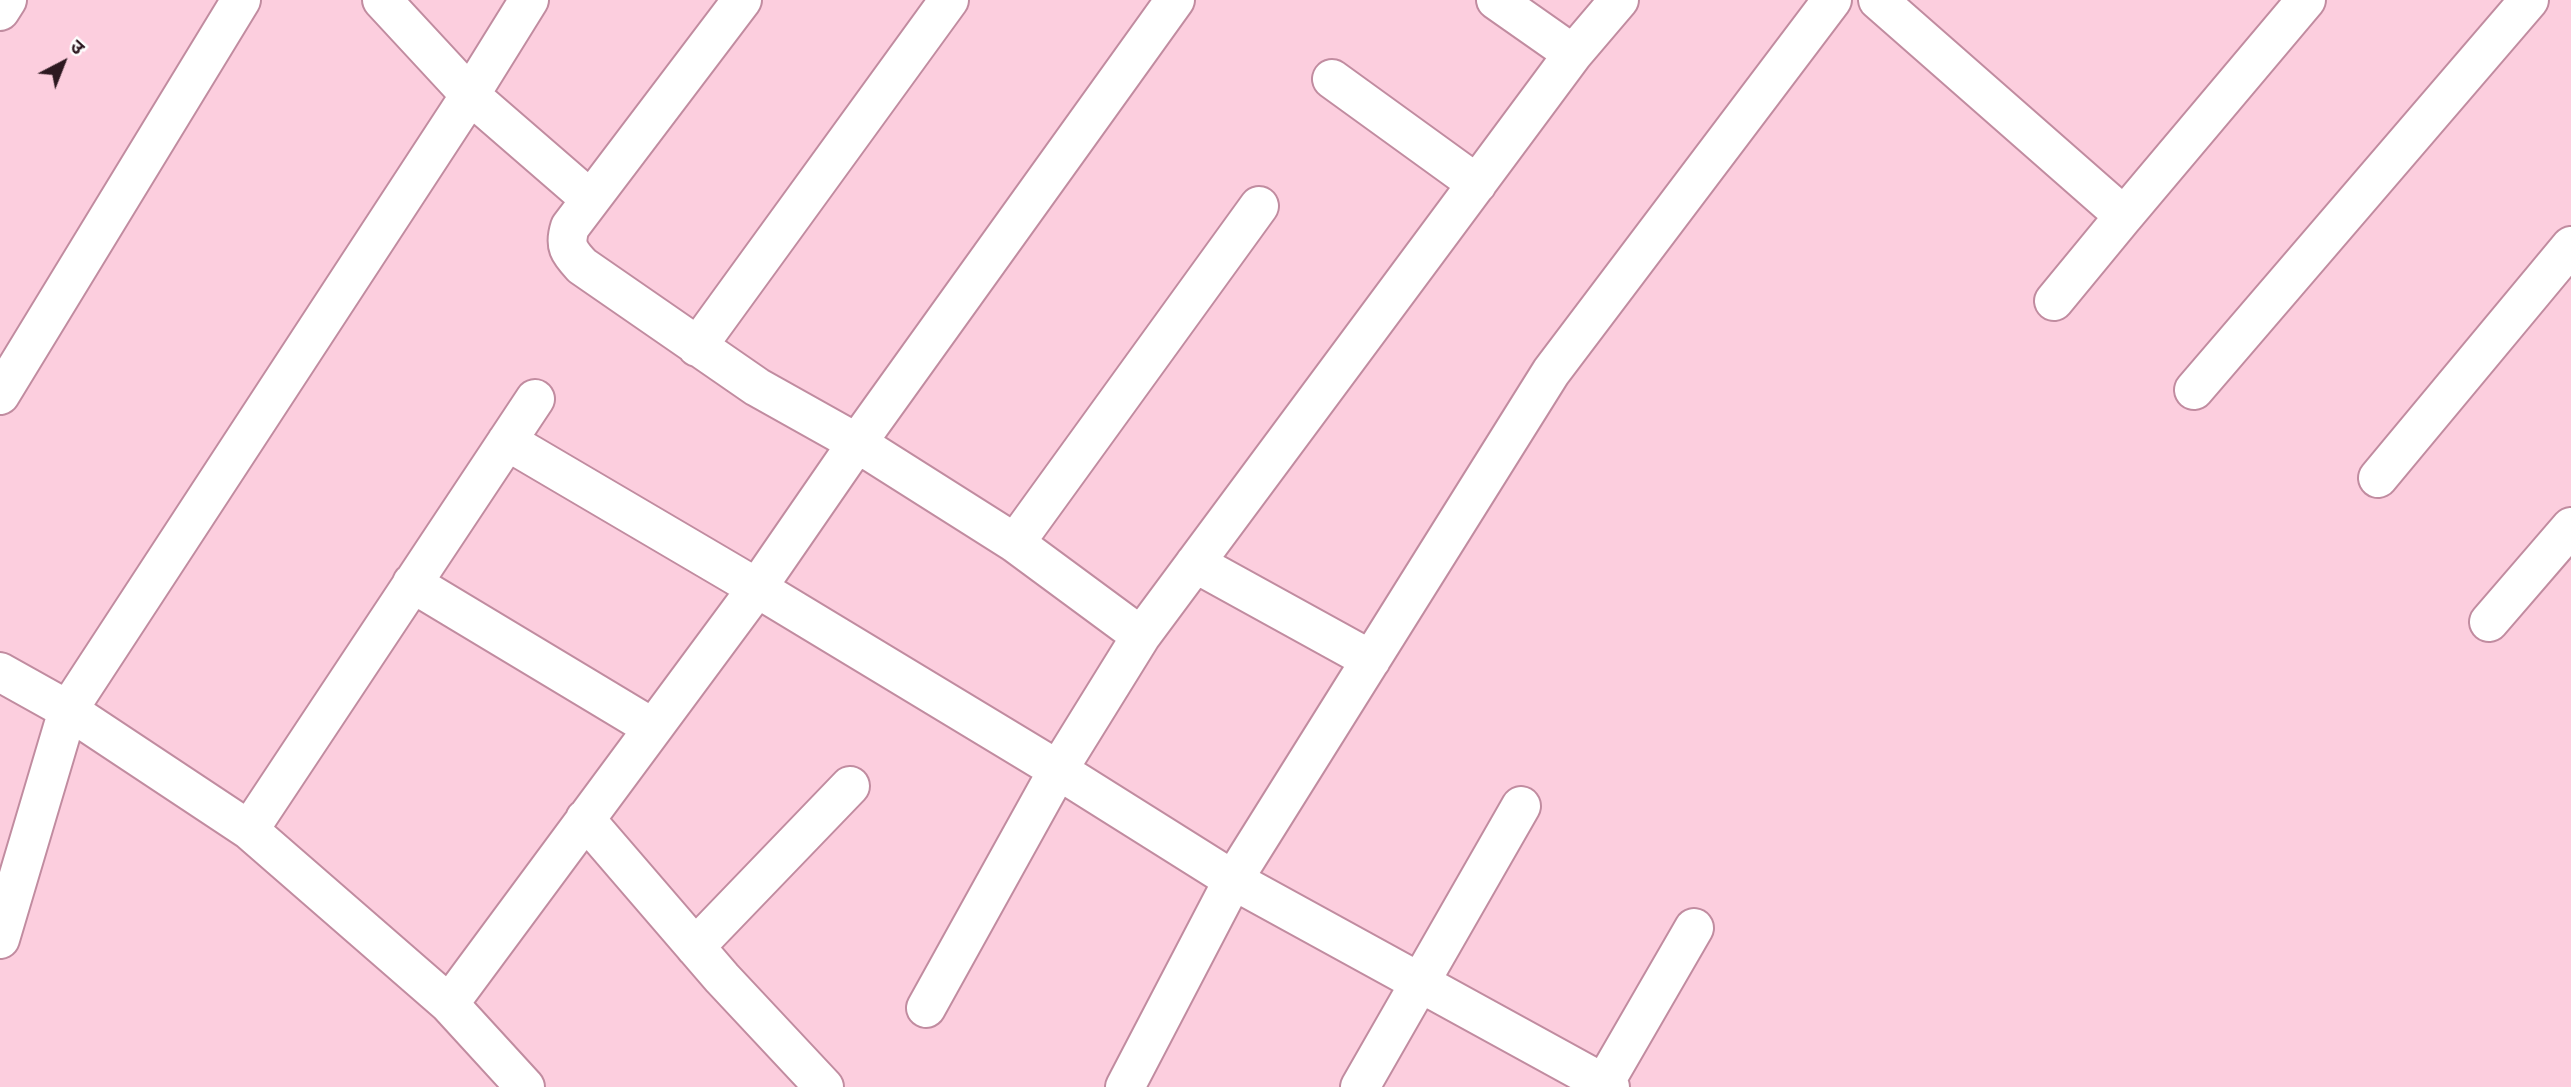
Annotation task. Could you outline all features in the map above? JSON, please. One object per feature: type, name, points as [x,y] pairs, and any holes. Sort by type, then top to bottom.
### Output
[{"type":"street","points":[[0,11],[7,0]]},
{"type":"street","points":[[0,395],[241,0]]},
{"type":"street","points":[[382,0],[470,95],[590,199]]},
{"type":"street","points":[[0,939],[68,710],[470,95],[529,0]]},
{"type":"street","points":[[742,0],[570,227],[566,240],[570,253],[590,272],[697,347],[757,387],[857,443],[1015,543],[1141,636]]},
{"type":"street","points":[[697,347],[949,0]]},
{"type":"street","points":[[449,1004],[757,588],[857,443],[1175,0]]},
{"type":"street","points":[[1496,0],[1573,54]]},
{"type":"street","points":[[926,1007],[1058,770],[1141,636],[1573,54],[1619,0]]},
{"type":"street","points":[[1125,1087],[1233,880],[1551,372],[1832,0]]},
{"type":"street","points":[[1878,0],[2124,216]]},
{"type":"street","points":[[2054,301],[2306,0]]},
{"type":"street","points":[[2194,390],[2529,0]]},
{"type":"street","points":[[1332,79],[1476,184]]},
{"type":"street","points":[[1015,543],[1259,206]]},
{"type":"street","points":[[2378,478],[2571,246]]},
{"type":"street","points":[[249,830],[535,399]]},
{"type":"street","points":[[507,441],[1058,770],[1233,880],[1606,1086],[1694,928]]},
{"type":"street","points":[[2489,622],[2571,527]]},
{"type":"street","points":[[1195,564],[1371,660]]},
{"type":"street","points":[[412,583],[653,728]]},
{"type":"street","points":[[0,672],[68,710],[249,830],[449,1004],[525,1087]]},
{"type":"street","points":[[695,947],[850,786]]},
{"type":"street","points":[[1360,1087],[1521,806]]},
{"type":"street","points":[[586,819],[695,947],[824,1087]]}]
